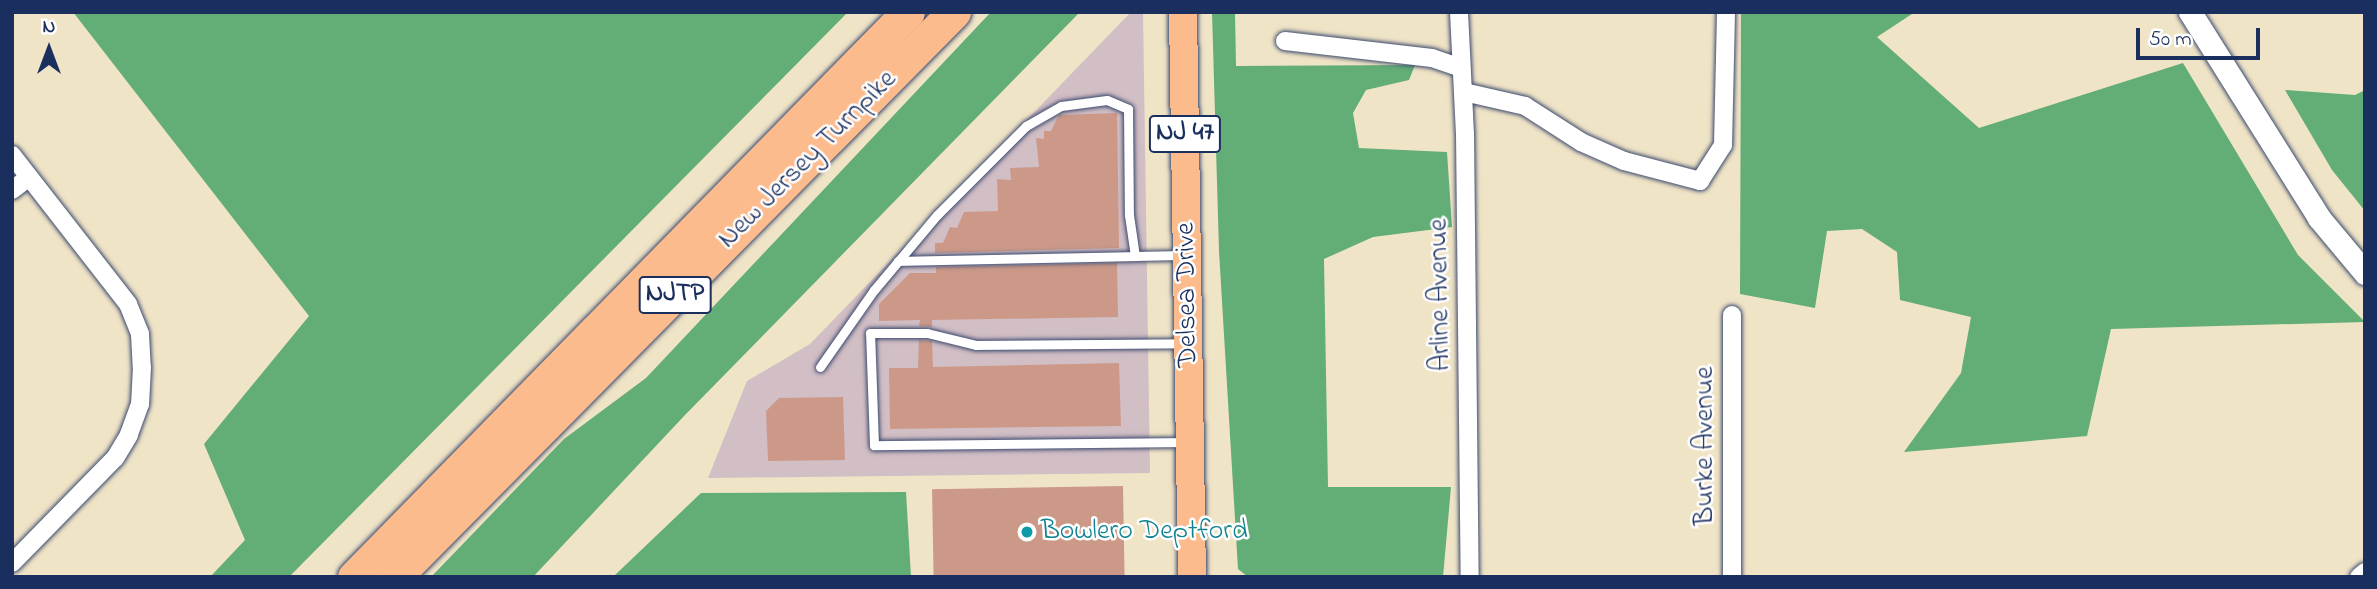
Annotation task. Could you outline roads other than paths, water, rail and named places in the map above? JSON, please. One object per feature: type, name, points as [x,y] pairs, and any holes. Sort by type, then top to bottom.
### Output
[{"type":"highway","name":"New Jersey Turnpike","points":[[354,577],[908,12]]},
{"type":"highway","name":"New Jersey Turnpike","points":[[395,577],[954,12]]},
{"type":"main road","name":"Delsea Drive","points":[[1184,12],[1192,577]]},
{"type":"street","name":"Arline Avenue","points":[[1459,12],[1464,92],[1470,577]]},
{"type":"street","points":[[1464,92],[1525,106],[1581,142],[1625,161],[1700,181],[1723,145],[1726,12]]},
{"type":"street","points":[[2190,12],[2319,219],[2365,273]]},
{"type":"street","points":[[1285,41],[1432,58],[1461,68]]},
{"type":"street","points":[[12,155],[128,304],[140,334],[142,367],[140,404],[129,435],[115,458],[12,563]]},
{"type":"street","points":[[12,190],[29,177]]},
{"type":"street","name":"Burke Avenue","points":[[1732,315],[1732,577]]},
{"type":"street","points":[[2358,577],[2365,572]]},
{"type":"lane","points":[[820,367],[898,261],[1026,126],[1062,106],[1107,100],[1128,109],[1129,215],[1136,256]]},
{"type":"lane","points":[[898,261],[1187,255]]},
{"type":"lane","points":[[1189,343],[976,345],[936,334],[870,332],[874,445],[1190,442]]},
{"type":"place","name":"Bowlero Deptford","points":[[1027,532]]}]
